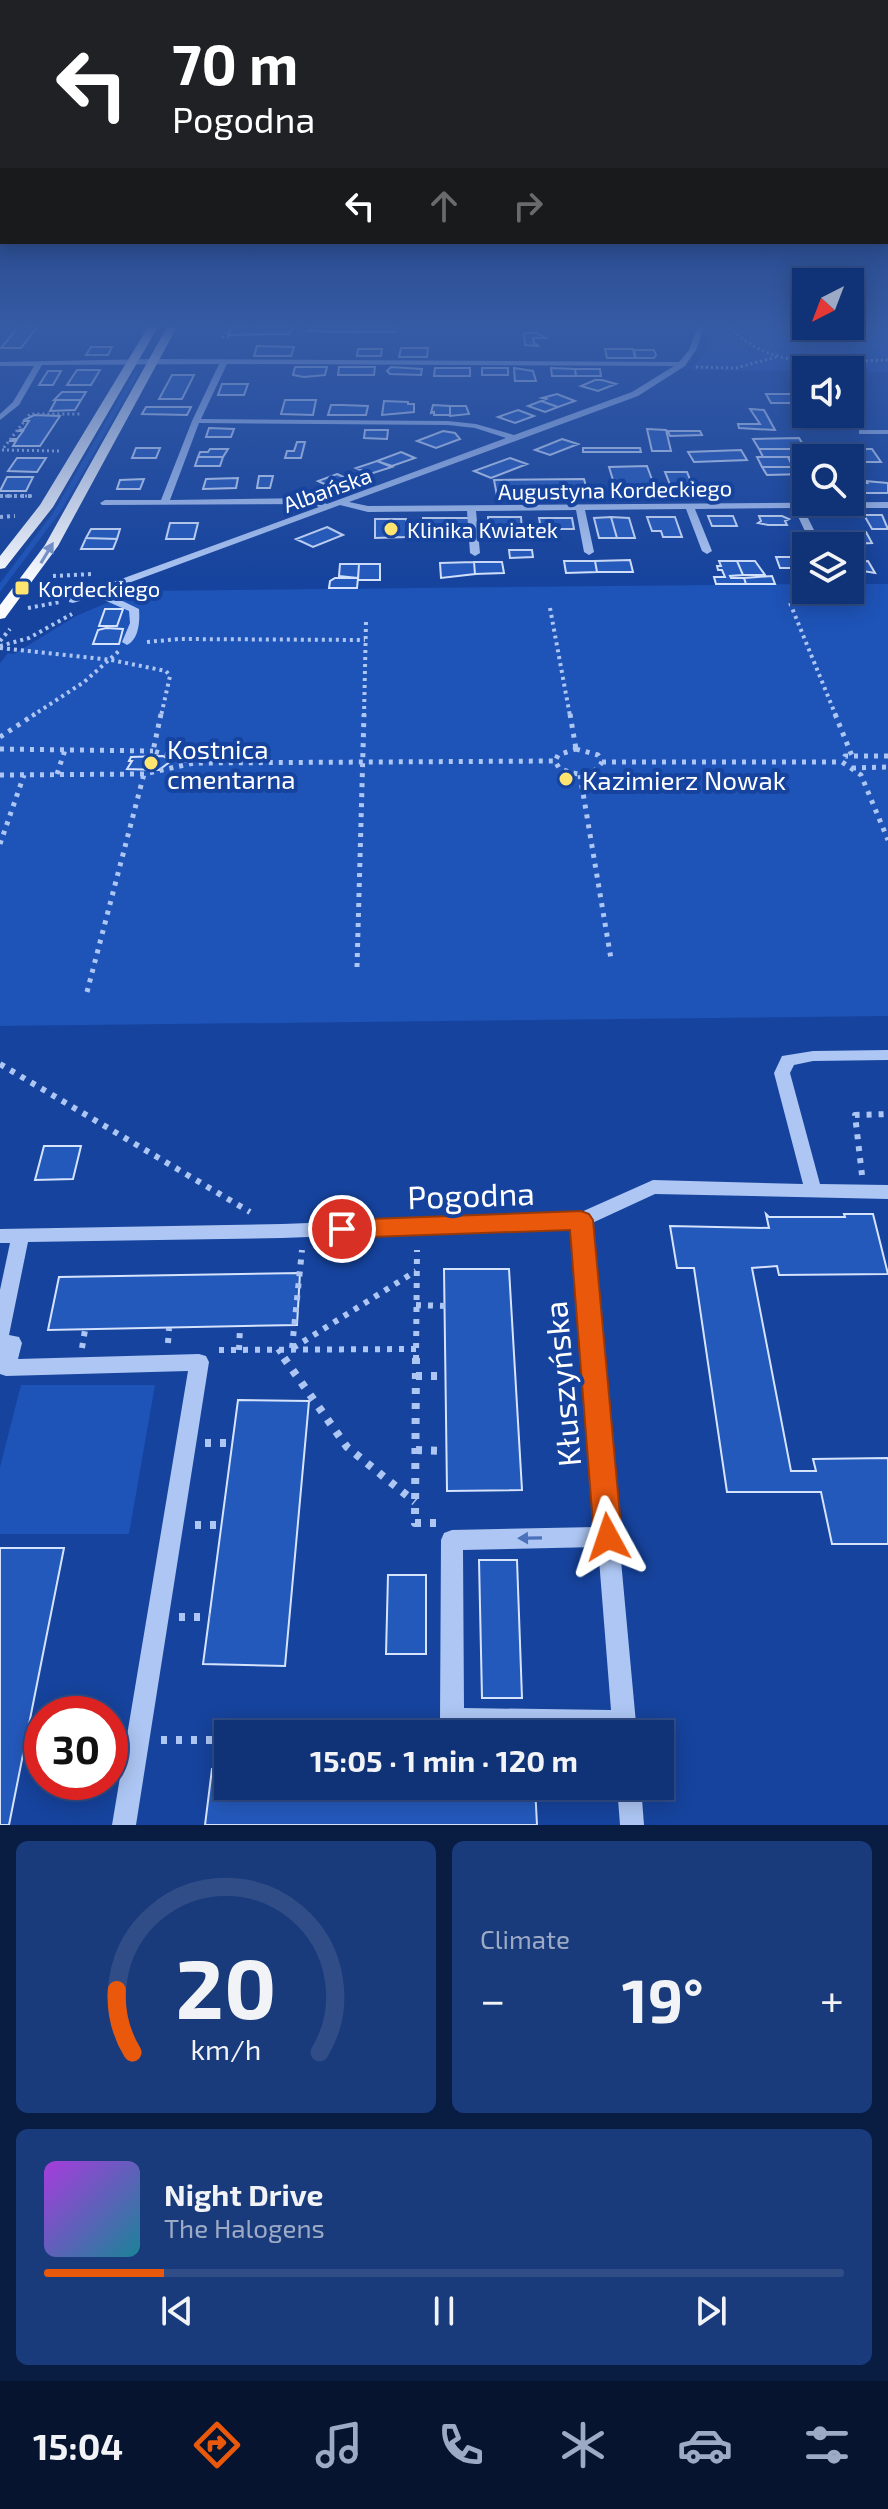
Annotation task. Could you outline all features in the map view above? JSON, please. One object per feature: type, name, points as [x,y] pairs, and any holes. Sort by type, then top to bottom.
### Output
[{"type":"main road","points":[[0,565],[46,507],[102,412]]},
{"type":"main road","points":[[0,615],[51,546],[126,412]]},
{"type":"street","points":[[164,503],[200,412]]},
{"type":"street","name":"Albańska","points":[[73,600],[587,412]]},
{"type":"street","points":[[196,421],[448,423],[476,426],[517,439]]},
{"type":"street","points":[[862,432],[888,432]]},
{"type":"street","points":[[105,503],[313,501],[329,508]]},
{"type":"street","name":"Augustyna Kordeckiego","points":[[343,503],[368,509],[792,506]]},
{"type":"street","name":"Augustyna Kordeckiego","points":[[864,505],[888,505]]},
{"type":"street","points":[[689,506],[707,551]]},
{"type":"street","points":[[580,507],[589,552]]},
{"type":"street","points":[[471,509],[475,553]]},
{"type":"street","points":[[95,592],[134,609],[135,623],[124,644]]},
{"type":"street","points":[[813,1190],[782,1073],[788,1060],[813,1056],[888,1055]]},
{"type":"street","name":"Pogodna","points":[[0,1236],[282,1231],[581,1220],[653,1187],[888,1192]]},
{"type":"street","name":"Kłuszyńska","points":[[581,1220],[623,1720]]},
{"type":"street","points":[[0,1334],[21,1235]]},
{"type":"street","points":[[0,1343],[12,1343],[6,1368],[199,1362],[124,1825]]},
{"type":"street","points":[[452,1720],[452,1540],[608,1537]]},
{"type":"street","points":[[630,1800],[632,1825]]},
{"type":"path","points":[[1,450],[30,414],[90,414]]},
{"type":"path","points":[[0,438],[11,438]]},
{"type":"path","points":[[1,450],[68,451]]},
{"type":"path","points":[[0,496],[41,496]]},
{"type":"path","points":[[28,608],[73,600]]},
{"type":"path","points":[[0,644],[29,638],[76,612],[108,600]]},
{"type":"path","points":[[790,603],[852,756]]},
{"type":"path","points":[[550,608],[576,749]]},
{"type":"path","points":[[357,967],[366,622]]},
{"type":"path","points":[[0,737],[57,701],[111,660],[124,644],[158,639],[365,640]]},
{"type":"path","points":[[0,644],[155,667],[170,676],[153,751]]},
{"type":"path","points":[[0,749],[153,751],[194,763]]},
{"type":"path","points":[[0,775],[144,774],[194,763],[555,761],[565,751],[576,749],[588,751],[602,762],[842,762],[861,775],[888,840]]},
{"type":"path","points":[[57,774],[65,750]]},
{"type":"path","points":[[842,762],[845,756],[888,756]]},
{"type":"path","points":[[555,761],[559,768],[580,775],[592,773],[600,768],[602,762]]},
{"type":"path","points":[[851,768],[888,767]]},
{"type":"path","points":[[87,992],[144,774]]},
{"type":"path","points":[[0,844],[24,775]]},
{"type":"path","points":[[580,775],[611,959]]},
{"type":"path","points":[[0,1064],[282,1231]]},
{"type":"path","points":[[866,1192],[855,1115],[888,1114]]},
{"type":"path","points":[[292,1349],[297,1325],[302,1250]]},
{"type":"path","points":[[417,1250],[415,1523],[444,1523]]},
{"type":"path","points":[[292,1349],[416,1271]]},
{"type":"path","points":[[416,1305],[445,1306]]},
{"type":"path","points":[[239,1350],[240,1327]]},
{"type":"path","points":[[85,1330],[80,1354],[95,1354]]},
{"type":"path","points":[[278,1349],[347,1447],[415,1503]]},
{"type":"path","points":[[206,1351],[416,1349]]},
{"type":"path","points":[[217,1366],[219,1350]]},
{"type":"path","points":[[167,1352],[180,1351]]},
{"type":"path","points":[[416,1376],[446,1376]]},
{"type":"path","points":[[203,1456],[207,1427]]},
{"type":"path","points":[[205,1443],[232,1443]]},
{"type":"path","points":[[416,1450],[446,1451]]},
{"type":"path","points":[[190,1540],[194,1511]]},
{"type":"path","points":[[192,1525],[222,1525]]},
{"type":"path","points":[[175,1632],[180,1602]]},
{"type":"path","points":[[178,1617],[210,1617]]},
{"type":"path","points":[[156,1755],[161,1725]]},
{"type":"path","points":[[159,1740],[214,1740]]},
{"type":"shaded area","points":[[111,412],[117,412],[61,511],[0,592],[0,583],[53,513]]},
{"type":"shaded area","points":[[792,584],[792,604],[864,604],[864,584],[888,584],[888,1016],[0,1026],[0,663],[8,653],[14,654],[76,616],[135,591]]},
{"type":"shaded area","points":[[21,1385],[155,1385],[129,1534],[0,1534],[0,1467]]},
{"type":"building","points":[[143,412],[188,412],[187,415]]},
{"type":"building","points":[[282,412],[314,412],[313,415]]},
{"type":"building","points":[[329,412],[367,412],[366,415],[328,415]]},
{"type":"building","points":[[382,412],[412,412],[382,415]]},
{"type":"building","points":[[434,412],[450,412],[450,415],[434,415]]},
{"type":"building","points":[[450,412],[469,414],[450,416]]},
{"type":"building","points":[[512,412],[534,416],[515,423],[498,417]]},
{"type":"building","points":[[752,412],[765,412],[775,430],[739,428],[738,424],[760,424]]},
{"type":"building","points":[[34,415],[60,416],[40,446],[13,446],[16,441],[11,439],[17,439],[23,431],[17,431],[24,429],[29,421],[23,421]]},
{"type":"building","points":[[209,428],[234,429],[231,437],[206,437]]},
{"type":"building","points":[[647,429],[666,430],[671,451],[652,451]]},
{"type":"building","points":[[365,430],[388,430],[387,439],[364,438]]},
{"type":"building","points":[[443,431],[455,433],[460,439],[436,448],[417,441]]},
{"type":"building","points":[[668,431],[700,431],[702,435],[670,436]]},
{"type":"building","points":[[799,438],[803,444],[792,444],[792,449],[759,449],[753,439]]},
{"type":"building","points":[[562,439],[578,444],[550,455],[535,450]]},
{"type":"building","points":[[297,442],[305,442],[301,458],[285,458],[287,451],[294,451]]},
{"type":"building","points":[[136,448],[160,448],[156,458],[132,458]]},
{"type":"building","points":[[583,448],[640,448],[641,452],[583,452]]},
{"type":"building","points":[[228,449],[223,457],[198,457],[200,452]]},
{"type":"building","points":[[759,449],[792,449],[792,457],[763,457]]},
{"type":"building","points":[[864,449],[872,449],[881,462],[864,462]]},
{"type":"building","points":[[741,450],[747,460],[694,462],[688,452]]},
{"type":"building","points":[[401,452],[415,458],[392,466],[377,461]]},
{"type":"building","points":[[198,457],[223,457],[220,466],[195,466]]},
{"type":"building","points":[[757,457],[788,457],[792,465],[792,467],[762,467]]},
{"type":"building","points":[[17,458],[46,458],[37,472],[8,471]]},
{"type":"building","points":[[510,458],[527,464],[491,478],[474,471]]},
{"type":"building","points":[[377,461],[392,467],[370,474],[356,468]]},
{"type":"building","points":[[647,466],[658,496],[618,496],[609,467]]},
{"type":"building","points":[[762,467],[792,467],[792,474],[767,475]]},
{"type":"building","points":[[665,472],[687,472],[697,497],[675,497]]},
{"type":"building","points":[[337,474],[354,482],[335,489],[318,481]]},
{"type":"building","points":[[259,476],[273,476],[270,488],[257,488]]},
{"type":"building","points":[[7,477],[33,477],[26,491],[0,491]]},
{"type":"building","points":[[238,478],[236,488],[203,489],[206,479]]},
{"type":"building","points":[[144,479],[140,489],[117,489],[120,480]]},
{"type":"building","points":[[584,479],[588,494],[497,496],[494,480]]},
{"type":"building","points":[[865,481],[888,483],[888,493],[864,493],[864,483],[867,483]]},
{"type":"building","points":[[864,515],[882,515],[888,529],[872,529]]},
{"type":"building","points":[[708,516],[733,516],[737,526],[712,526]]},
{"type":"building","points":[[759,516],[789,519],[785,521],[787,525],[768,525],[758,523],[761,521]]},
{"type":"building","points":[[488,517],[521,517],[522,531],[488,531]]},
{"type":"building","points":[[611,517],[629,518],[635,538],[617,538]]},
{"type":"building","points":[[611,517],[617,538],[599,538],[594,518]]},
{"type":"building","points":[[647,517],[675,517],[682,537],[663,537],[661,531],[652,531]]},
{"type":"building","points":[[423,518],[470,518],[471,532],[423,530]]},
{"type":"building","points":[[539,518],[572,518],[574,529],[541,529]]},
{"type":"building","name":"Klinika Kwiatek","points":[[375,519],[406,519],[406,537],[375,538]]},
{"type":"building","points":[[170,523],[198,523],[194,539],[166,539]]},
{"type":"building","points":[[327,527],[343,535],[313,547],[296,539]]},
{"type":"building","points":[[91,529],[120,529],[117,539],[86,538]]},
{"type":"building","points":[[864,532],[866,532],[872,543],[864,543]]},
{"type":"building","points":[[86,538],[117,539],[113,549],[81,549]]},
{"type":"building","points":[[509,550],[532,550],[533,557],[510,558]]},
{"type":"building","points":[[776,557],[792,557],[792,568],[780,568]]},
{"type":"building","points":[[630,560],[633,572],[597,572],[595,561]]},
{"type":"building","points":[[564,561],[595,561],[597,572],[566,573]]},
{"type":"building","points":[[719,561],[737,561],[743,575],[730,576],[744,578],[746,584],[716,584],[714,577],[725,577],[722,570],[718,570],[717,566],[721,566]]},
{"type":"building","points":[[737,561],[755,561],[765,575],[743,575]]},
{"type":"building","points":[[864,561],[868,561],[875,573],[864,571]]},
{"type":"building","points":[[474,562],[502,562],[504,573],[475,574]]},
{"type":"building","points":[[474,562],[475,574],[441,578],[440,563]]},
{"type":"building","points":[[340,564],[359,564],[358,578],[339,576]]},
{"type":"building","points":[[359,564],[380,564],[380,580],[358,580]]},
{"type":"building","points":[[772,576],[775,584],[746,584],[744,578]]},
{"type":"building","points":[[335,578],[358,578],[357,588],[329,588],[330,581]]},
{"type":"building","points":[[105,609],[123,609],[117,626],[99,626]]},
{"type":"building","points":[[123,629],[119,644],[93,644],[98,630]]},
{"type":"building","name":"Kostnica cmentarna","points":[[163,756],[171,761],[159,770],[127,769],[131,757]]},
{"type":"building","points":[[44,1146],[81,1146],[73,1179],[35,1180]]},
{"type":"building","points":[[766,1214],[769,1217],[845,1217],[844,1214],[873,1214],[888,1274],[779,1275],[777,1266],[752,1268],[791,1471],[816,1471],[813,1459],[888,1458],[888,1544],[832,1544],[821,1492],[727,1492],[694,1268],[677,1268],[670,1226],[769,1228]]},
{"type":"building","points":[[444,1269],[509,1269],[522,1490],[447,1491]]},
{"type":"building","points":[[300,1273],[297,1325],[48,1330],[59,1277]]},
{"type":"building","points":[[238,1400],[309,1401],[285,1666],[203,1664]]},
{"type":"building","points":[[0,1548],[64,1548],[35,1696],[24,1696],[24,1749],[9,1825],[0,1825]]},
{"type":"building","points":[[479,1560],[517,1560],[522,1698],[482,1698]]},
{"type":"building","points":[[388,1575],[426,1575],[426,1654],[386,1654]]},
{"type":"building","points":[[214,1769],[214,1800],[536,1800],[537,1825],[205,1825]]},
{"type":"place","name":"Klinika Kwiatek","points":[[391,529]]},
{"type":"place","name":"Kordeckiego","points":[[22,588]]},
{"type":"place","name":"Kostnica cmentarna","points":[[151,763]]},
{"type":"place","name":"Kazimierz Nowak","points":[[566,779]]},
{"type":"route","points":[[342,1229],[581,1220],[608,1537]]}]
